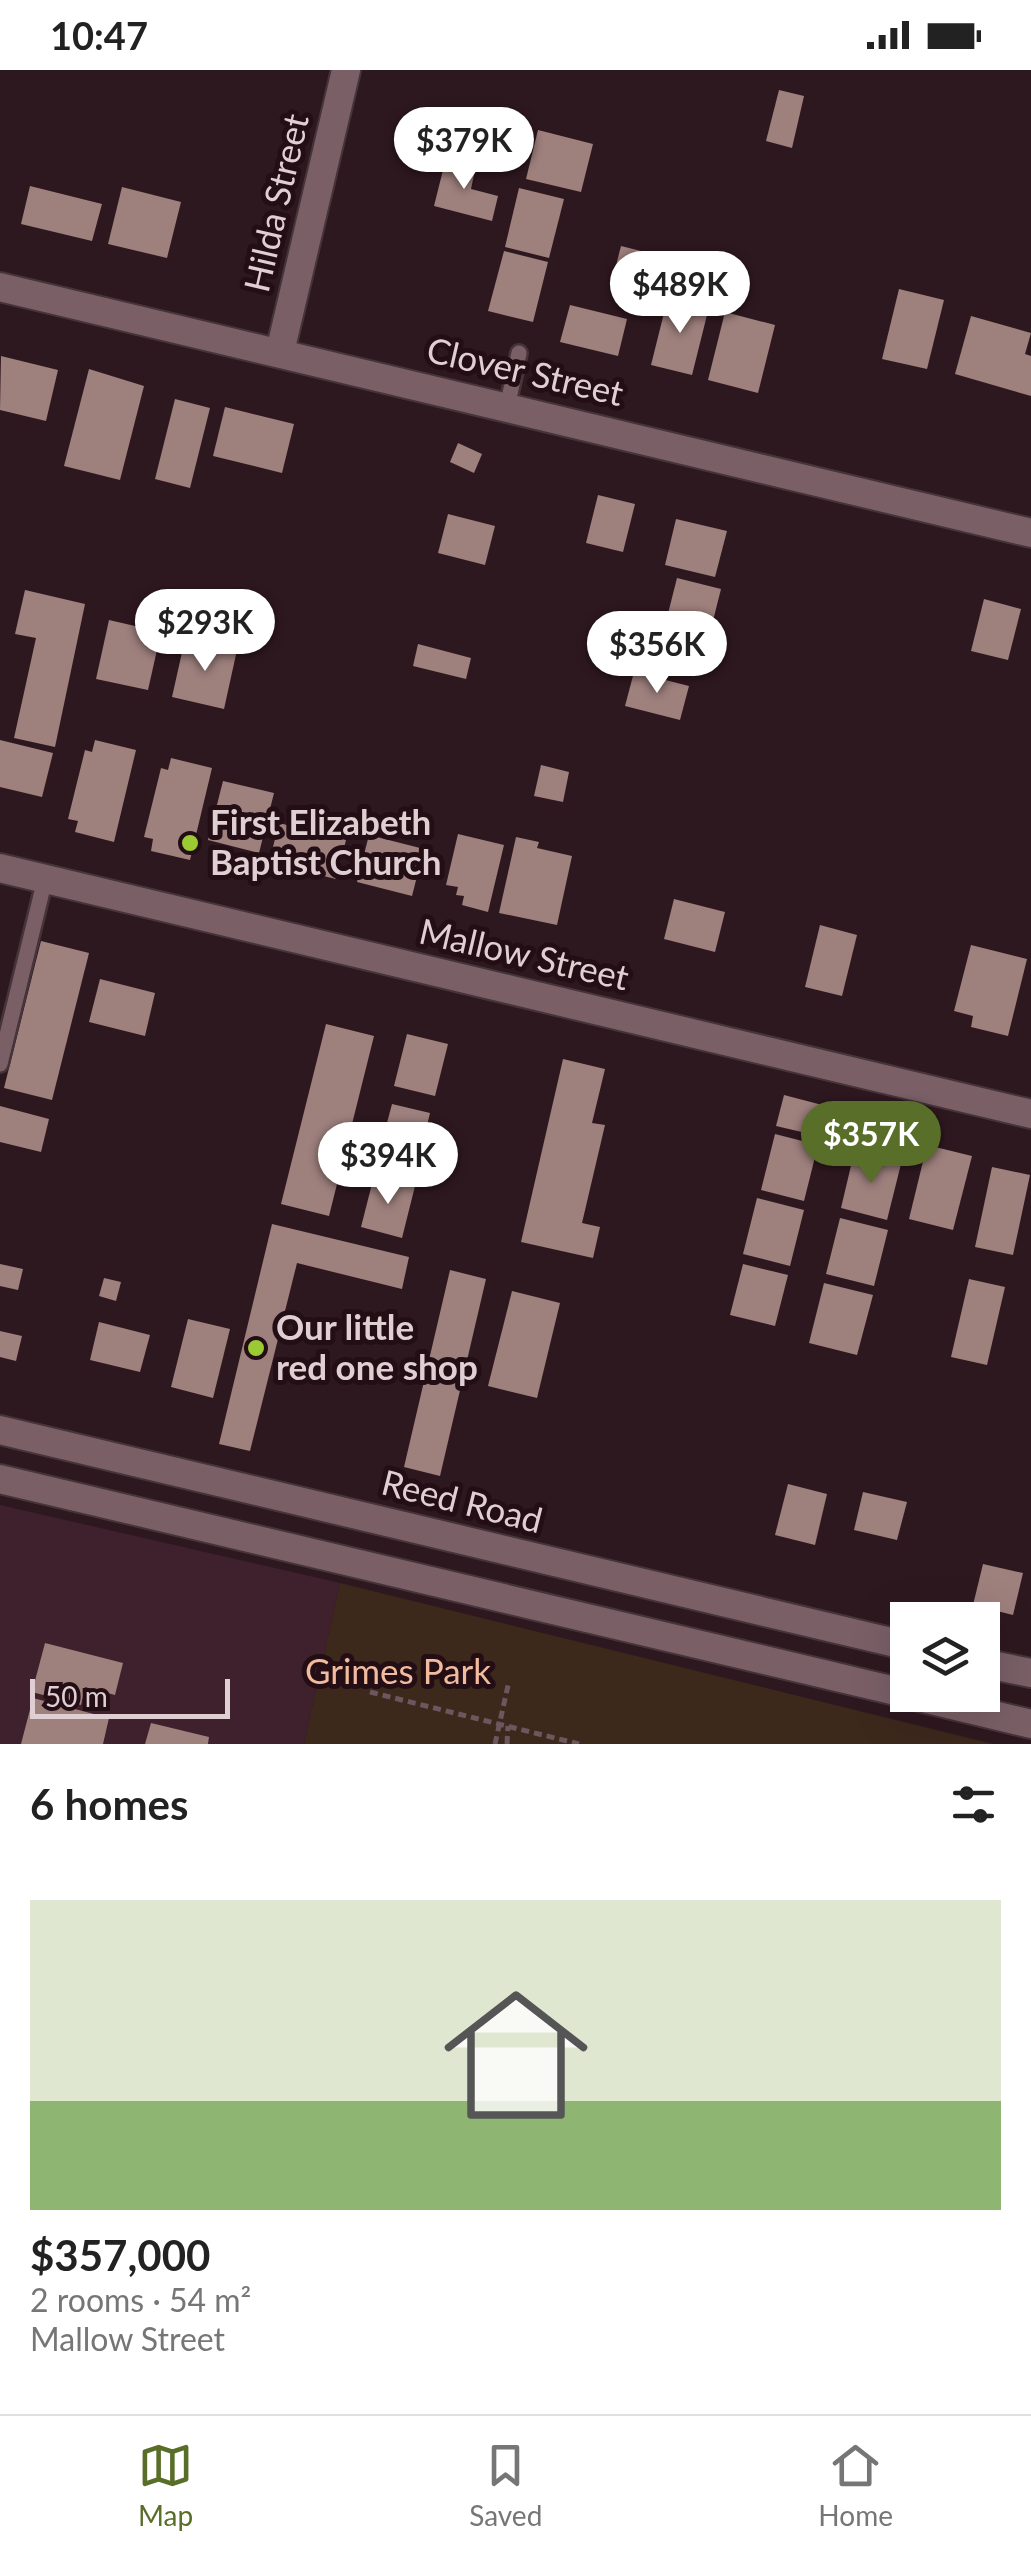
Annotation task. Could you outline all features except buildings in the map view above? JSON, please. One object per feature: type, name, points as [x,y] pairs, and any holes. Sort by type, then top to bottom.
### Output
[{"type":"street","name":"Hilda Street","points":[[280,352],[346,70]]},
{"type":"street","name":"Clover Street","points":[[0,288],[1031,533]]},
{"type":"street","name":"Mallow Street","points":[[0,868],[1031,1114]]},
{"type":"street","name":"Reed Road","points":[[0,1430],[890,1642]]},
{"type":"street","points":[[0,1479],[890,1690]]},
{"type":"street","points":[[278,1546],[290,1500]]},
{"type":"street","points":[[778,1663],[791,1620]]},
{"type":"street","points":[[1000,1667],[1031,1674]]},
{"type":"street","points":[[981,1712],[1031,1724]]},
{"type":"lane","points":[[507,407],[518,353]]},
{"type":"lane","points":[[0,1064],[46,879]]},
{"type":"path","points":[[495,1744],[509,1682]]},
{"type":"path","points":[[370,1692],[579,1744]]},
{"type":"path","points":[[507,1744],[508,1726]]},
{"type":"shaded area","points":[[0,1505],[340,1583],[304,1744],[0,1744]]},
{"type":"green space","name":"Grimes Park","points":[[340,1583],[993,1744],[304,1744]]},
{"type":"place","name":"First Elizabeth Baptist Church","points":[[190,843]]},
{"type":"place","name":"Our little red one shop","points":[[256,1348]]}]
